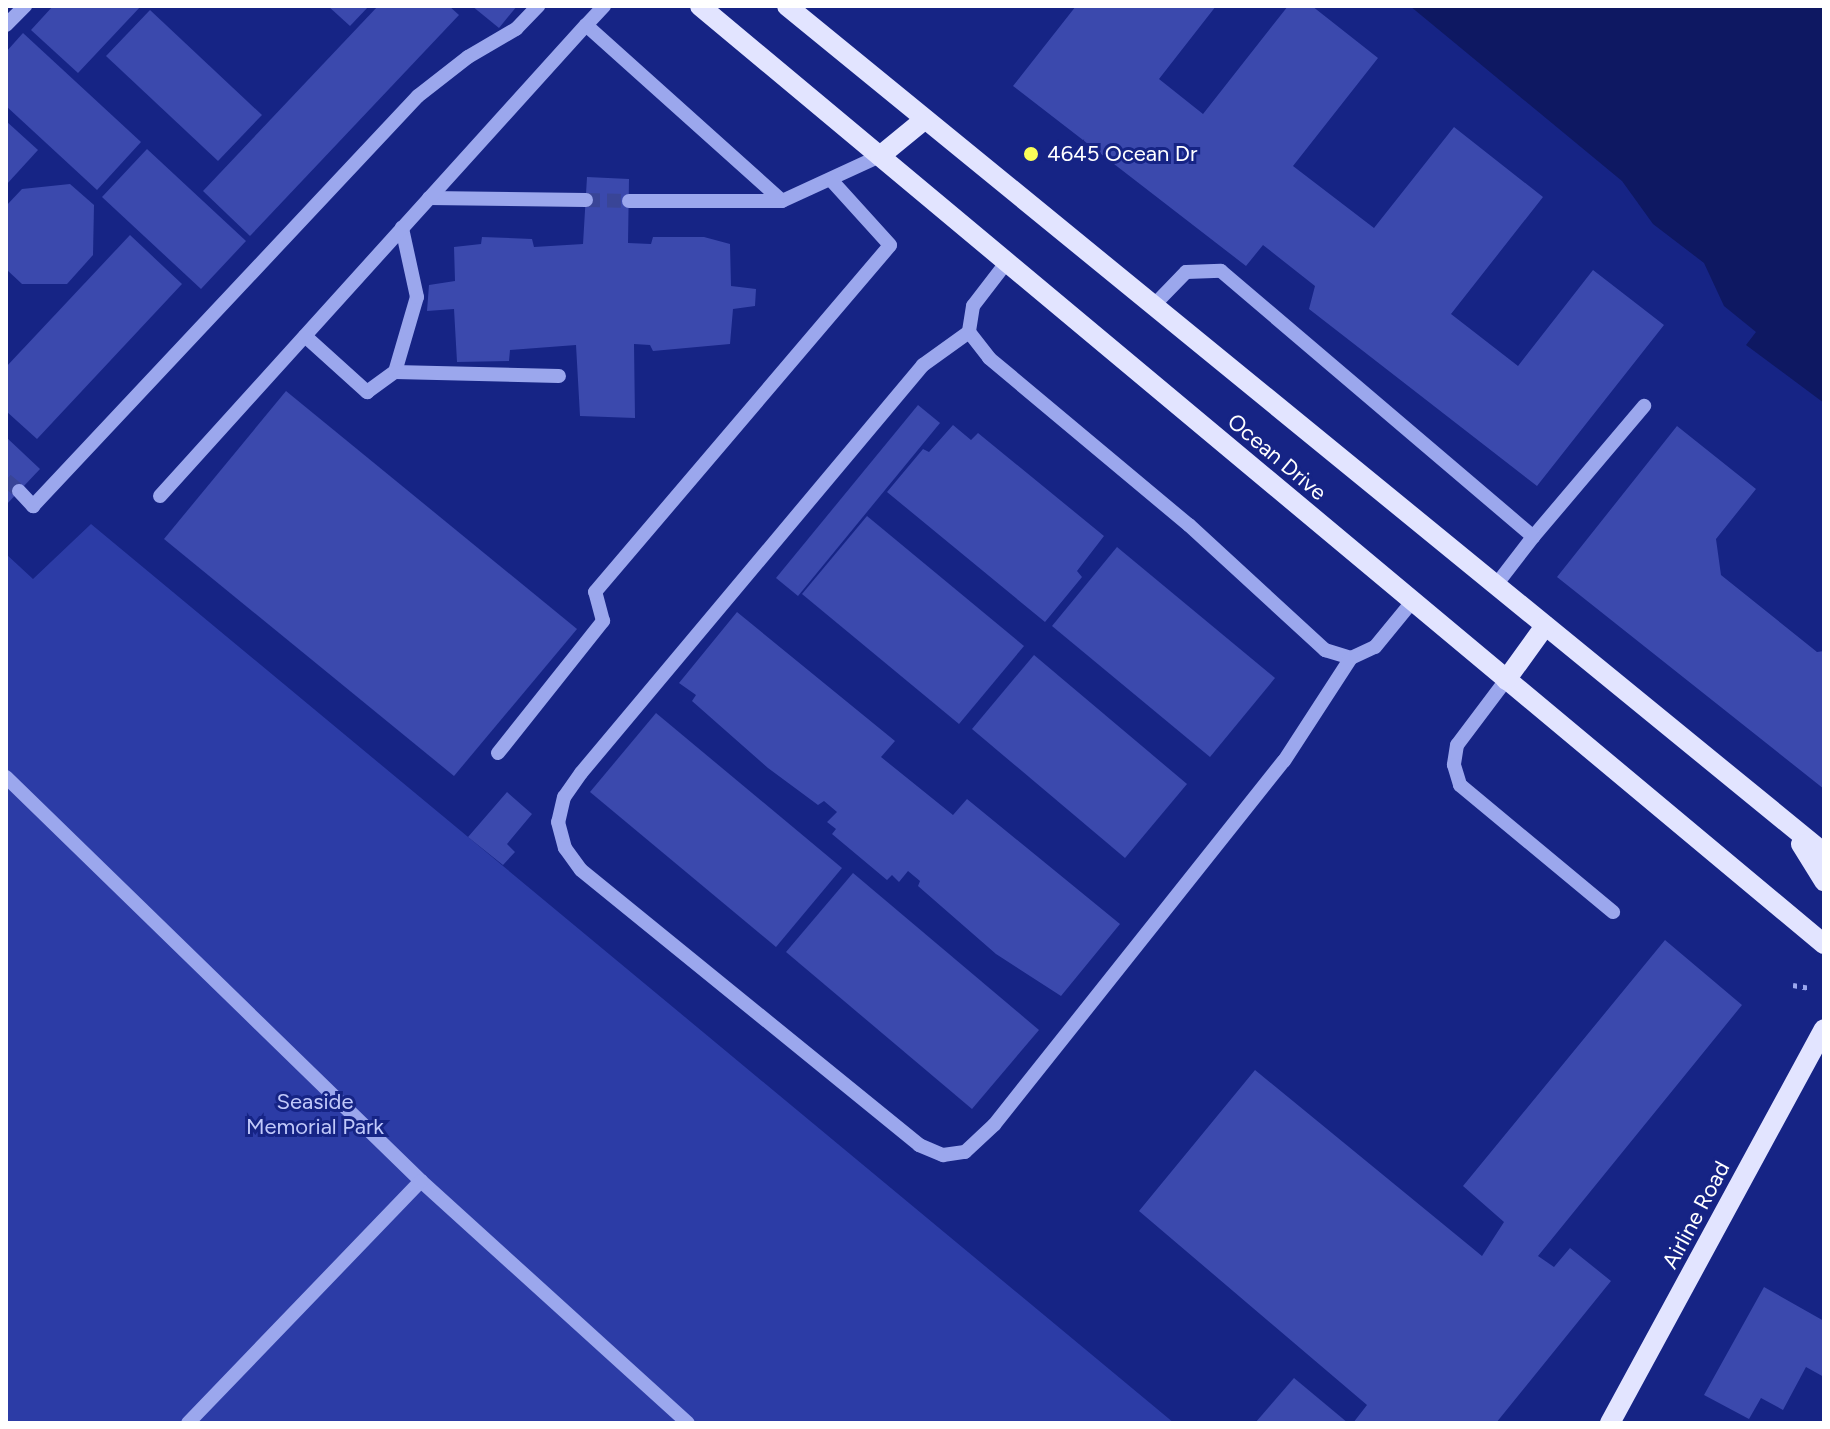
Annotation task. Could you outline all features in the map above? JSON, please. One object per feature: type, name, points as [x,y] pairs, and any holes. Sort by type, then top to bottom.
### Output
[{"type":"main road","name":"Ocean Drive","points":[[700,6],[1824,944]]},
{"type":"main road","name":"Ocean Drive","points":[[792,7],[1824,853]]},
{"type":"main road","points":[[880,156],[925,119]]},
{"type":"main road","points":[[1506,680],[1545,626]]},
{"type":"main road","points":[[1778,816],[1824,881]]},
{"type":"main road","name":"Airline Road","points":[[1610,1423],[1824,1029]]},
{"type":"lane","points":[[6,25],[25,6]]},
{"type":"lane","points":[[19,491],[33,506],[418,96],[468,57],[516,29],[538,6]]},
{"type":"lane","points":[[160,496],[604,6]]},
{"type":"lane","points":[[586,25],[782,201]]},
{"type":"lane","points":[[629,201],[782,201],[832,181],[880,156]]},
{"type":"lane","points":[[498,753],[603,621],[595,592],[890,245],[832,181]]},
{"type":"lane","points":[[429,198],[586,200]]},
{"type":"lane","points":[[395,372],[417,297],[402,228]]},
{"type":"lane","points":[[1006,263],[973,306],[969,332],[923,365],[564,797],[558,822],[565,848],[581,870],[919,1145],[943,1155],[965,1152],[994,1125],[1284,761],[1351,658],[1375,647],[1412,602]]},
{"type":"lane","points":[[1156,303],[1186,272],[1221,271],[1533,537]]},
{"type":"lane","points":[[969,332],[989,358],[1189,525],[1325,650],[1351,658]]},
{"type":"lane","points":[[305,336],[367,392],[395,372],[559,376]]},
{"type":"lane","points":[[1496,585],[1644,406]]},
{"type":"lane","points":[[1506,680],[1457,745],[1454,765],[1460,785],[1613,912]]},
{"type":"lane","points":[[6,777],[421,1181],[688,1423]]},
{"type":"lane","points":[[188,1423],[421,1181]]},
{"type":"path","points":[[1793,985],[1810,988]]},
{"type":"green space","name":"Seaside Memorial Park","points":[[91,524],[1174,1423],[6,1423],[6,554],[33,579]]},
{"type":"shaded area","points":[[1410,6],[1824,6],[1824,403],[1746,345],[1756,332],[1724,306],[1704,263],[1653,224],[1622,181]]},
{"type":"building","points":[[53,6],[141,6],[78,73],[31,30]]},
{"type":"building","points":[[328,6],[369,6],[350,26]]},
{"type":"building","points":[[378,6],[449,6],[459,15],[250,236],[203,191]]},
{"type":"building","points":[[472,6],[517,6],[499,28]]},
{"type":"building","points":[[1076,6],[1216,6],[1159,79],[1203,114],[1288,6],[1312,6],[1378,58],[1293,166],[1374,228],[1454,127],[1543,197],[1451,314],[1518,366],[1593,270],[1664,325],[1537,486],[1309,309],[1315,286],[1263,245],[1246,266],[1013,86]]},
{"type":"building","points":[[150,10],[262,115],[218,161],[106,56]]},
{"type":"building","points":[[23,33],[141,142],[97,190],[6,106],[6,52]]},
{"type":"building","points":[[6,121],[38,150],[6,185]]},
{"type":"building","points":[[147,149],[246,241],[201,289],[102,197]]},
{"type":"building","points":[[587,177],[629,179],[628,243],[651,244],[653,237],[704,237],[730,244],[731,286],[756,289],[755,306],[733,309],[730,344],[653,351],[650,345],[634,344],[635,418],[580,416],[576,345],[510,350],[509,361],[457,362],[454,309],[427,311],[429,285],[455,281],[454,247],[481,244],[482,237],[532,239],[534,247],[583,244]]},
{"type":"building","points":[[70,184],[94,205],[93,255],[67,284],[22,284],[6,269],[6,206],[22,189]]},
{"type":"building","points":[[130,235],[182,284],[37,439],[6,411],[6,367]]},
{"type":"building","points":[[286,391],[577,629],[454,776],[164,539]]},
{"type":"building","points":[[918,405],[940,423],[798,596],[776,578]]},
{"type":"building","points":[[953,425],[971,440],[978,433],[1104,536],[1077,571],[1082,577],[1045,622],[887,492],[923,449],[929,452]]},
{"type":"building","points":[[1677,426],[1756,489],[1716,539],[1721,575],[1817,652],[1824,651],[1824,789],[1557,577]]},
{"type":"building","points":[[6,437],[40,469],[6,505]]},
{"type":"building","points":[[867,516],[1024,646],[959,724],[802,594]]},
{"type":"building","points":[[1117,547],[1275,678],[1210,757],[1052,626]]},
{"type":"building","points":[[737,612],[895,741],[881,757],[953,815],[967,799],[1120,924],[1061,996],[996,954],[918,886],[920,881],[908,871],[899,882],[892,875],[887,880],[832,834],[836,829],[827,822],[837,812],[824,801],[818,805],[768,768],[692,701],[696,695],[679,683]]},
{"type":"building","points":[[1034,655],[1187,784],[1125,858],[972,729]]},
{"type":"building","points":[[656,713],[842,868],[776,947],[590,792]]},
{"type":"building","points":[[507,792],[532,814],[507,844],[515,852],[503,865],[468,837]]},
{"type":"building","points":[[853,873],[1039,1030],[972,1109],[786,952]]},
{"type":"building","points":[[1665,940],[1742,1005],[1538,1256],[1554,1267],[1570,1248],[1611,1281],[1496,1423],[1353,1423],[1367,1405],[1139,1211],[1255,1070],[1482,1256],[1504,1222],[1463,1186]]},
{"type":"building","points":[[1764,1287],[1824,1321],[1824,1377],[1806,1367],[1783,1410],[1761,1398],[1749,1419],[1704,1395]]},
{"type":"building","points":[[1294,1378],[1348,1423],[1255,1423]]},
{"type":"tunnel","points":[[586,200],[629,201]]},
{"type":"tunnel","points":[[6,480],[19,491]]},
{"type":"place","name":"4645 Ocean Dr","points":[[1031,154]]}]
